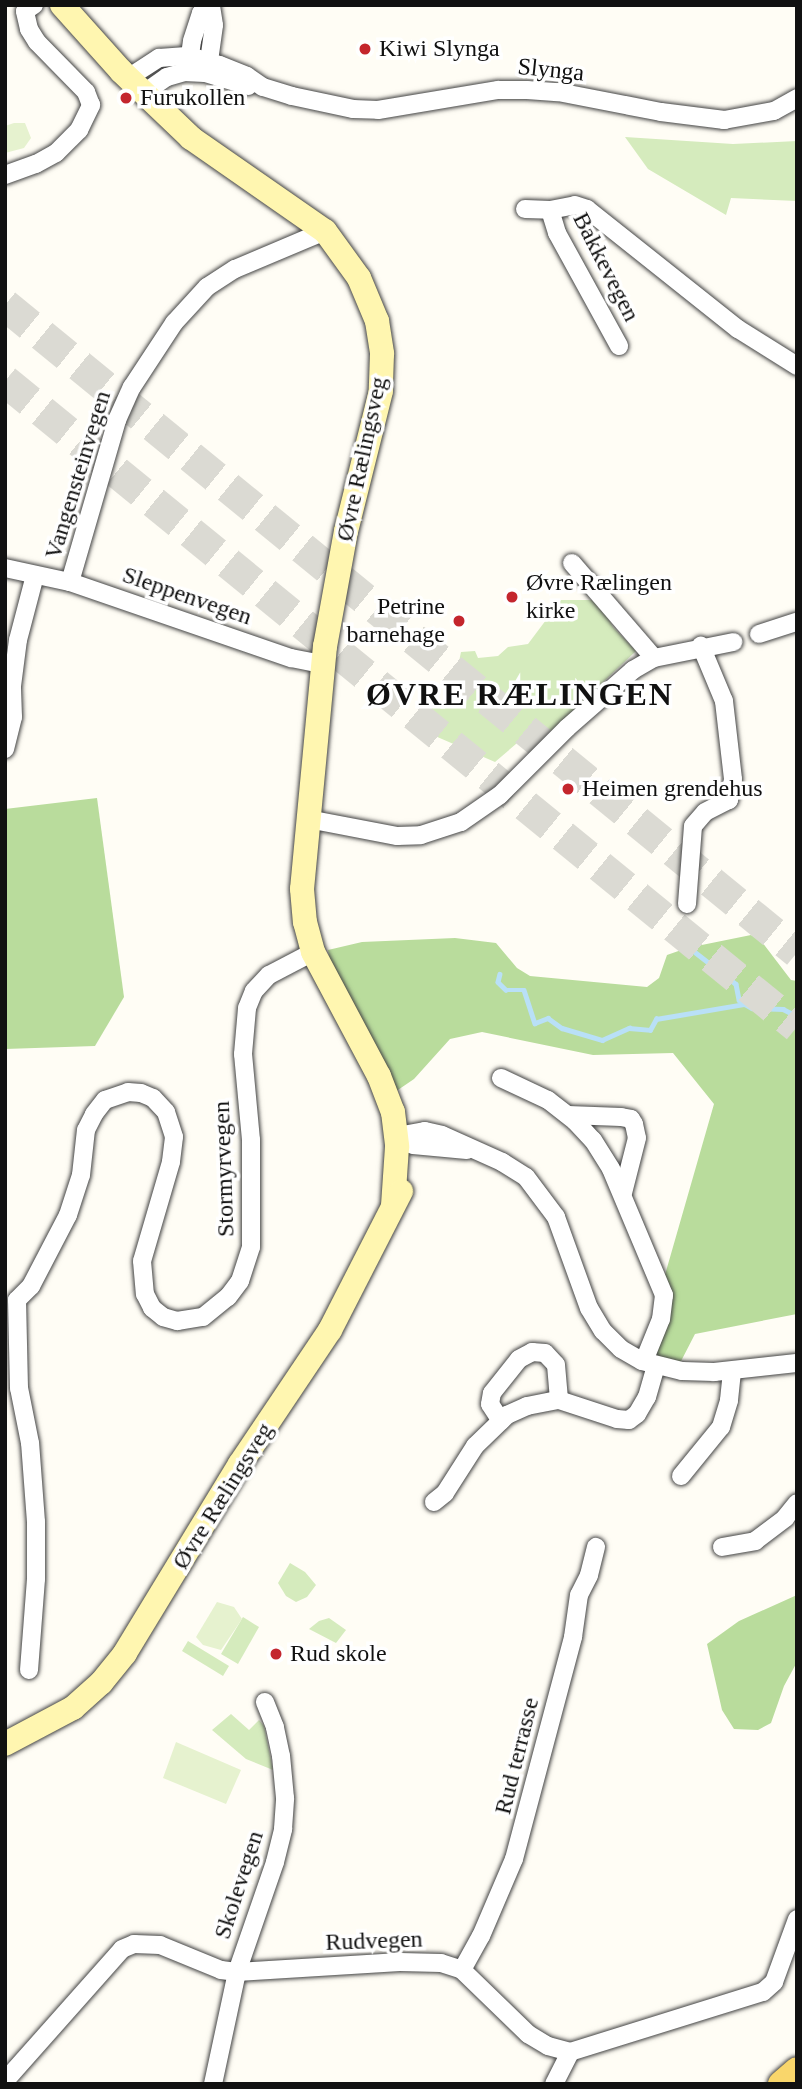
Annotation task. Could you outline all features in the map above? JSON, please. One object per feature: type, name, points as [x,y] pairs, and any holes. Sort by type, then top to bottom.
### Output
[{"type":"main road","name":"Øvre Rælingsveg","points":[[5,1744],[73,1708],[101,1683],[125,1653],[240,1464],[330,1331],[359,1279],[393,1205],[407,1138],[404,1093],[393,1068],[364,1026],[338,998],[313,952],[305,922],[302,889],[323,664],[342,551],[374,424],[382,373],[380,339],[368,294],[350,261],[325,231],[201,145],[136,85],[62,5]]},
{"type":"main road","points":[[781,2084],[797,2070]]},
{"type":"street","points":[[199,63],[201,13],[211,5]]},
{"type":"street","points":[[5,175],[36,164],[63,147],[88,118],[91,105],[86,92],[37,42],[29,29],[25,7]]},
{"type":"street","name":"Slynga","points":[[136,85],[159,58],[199,63],[244,87],[258,84],[292,96],[353,108],[407,107],[498,90],[527,90],[558,92],[661,112],[724,120],[774,111],[797,98]]},
{"type":"street","points":[[524,209],[550,210],[575,205],[587,209],[738,329],[797,366]]},
{"type":"street","name":"Bakkevegen","points":[[550,210],[557,233],[619,346]]},
{"type":"street","name":"Vangensteinvegen","points":[[70,582],[117,420],[132,387],[174,323],[206,287],[235,269],[325,231]]},
{"type":"street","points":[[572,564],[654,658]]},
{"type":"street","name":"Sleppenvegen","points":[[5,568],[70,582],[291,657],[323,664]]},
{"type":"street","points":[[5,749],[13,717],[12,686],[18,640],[35,575]]},
{"type":"street","points":[[759,634],[797,622]]},
{"type":"street","points":[[308,819],[397,836],[421,835],[461,822],[500,795],[610,688],[654,658],[701,646],[733,642]]},
{"type":"street","points":[[687,904],[693,826],[705,812],[729,800],[733,779],[724,701],[701,646]]},
{"type":"street","name":"Stormyrvegen","points":[[29,1670],[36,1579],[36,1522],[30,1443],[19,1388],[11,1299],[31,1286],[68,1215],[81,1175],[86,1130],[94,1114],[105,1100],[128,1092],[153,1098],[166,1112],[174,1137],[171,1162],[142,1261],[145,1294],[152,1308],[163,1317],[177,1321],[203,1317],[228,1297],[240,1281],[251,1247],[251,1140],[243,1054],[247,1008],[260,984],[285,965],[313,952]]},
{"type":"street","points":[[434,1502],[445,1493],[475,1446],[501,1421],[527,1406],[559,1400],[617,1419],[629,1420],[637,1414],[647,1398],[650,1364],[664,1295],[622,1193],[593,1140],[548,1100],[501,1078]]},
{"type":"street","points":[[568,1115],[631,1119],[637,1138],[622,1193]]},
{"type":"street","points":[[407,1138],[474,1150],[514,1169],[539,1190],[556,1217],[589,1308],[603,1331],[621,1349],[650,1364],[681,1371],[732,1371],[797,1363]]},
{"type":"street","points":[[501,1421],[490,1404],[492,1394],[519,1359],[532,1352],[545,1353],[556,1365],[559,1400]]},
{"type":"street","points":[[681,1476],[721,1427],[729,1400],[732,1371]]},
{"type":"street","points":[[722,1547],[755,1541],[785,1518],[797,1503]]},
{"type":"street","name":"Rud terrasse","points":[[462,1970],[481,1936],[514,1859],[573,1637],[579,1595],[589,1575],[596,1547]]},
{"type":"street","name":"Skolevegen","points":[[213,2084],[237,1972],[275,1862],[283,1829],[285,1798],[281,1756],[275,1727],[265,1702]]},
{"type":"street","points":[[462,1970],[528,2034],[548,2046],[570,2052],[748,1999],[769,1988],[797,1919]]},
{"type":"street","name":"Rudvegen","points":[[5,2081],[122,1949],[144,1942],[160,1945],[221,1970],[237,1972],[412,1962],[441,1963],[462,1970]]},
{"type":"street","points":[[555,2084],[570,2052]]},
{"type":"green space","points":[[25,123],[31,138],[24,148],[5,153],[5,126]]},
{"type":"green space","points":[[625,137],[733,144],[797,141],[797,201],[731,198],[726,215],[648,169]]},
{"type":"green space","points":[[561,600],[598,600],[613,627],[636,651],[543,739],[523,738],[495,762],[412,726],[427,703],[450,705],[461,652],[475,651],[478,658],[498,656],[508,647],[528,644]]},
{"type":"green space","points":[[97,798],[124,997],[95,1046],[5,1049],[5,809]]},
{"type":"green space","points":[[751,935],[762,942],[791,980],[797,981],[797,1314],[695,1334],[678,1367],[642,1355],[714,1104],[673,1053],[593,1055],[482,1032],[450,1039],[414,1079],[392,1094],[332,972],[328,950],[362,942],[455,938],[496,943],[517,968],[530,976],[647,987],[659,978],[667,955],[687,948]]},
{"type":"green space","points":[[290,1563],[305,1572],[316,1585],[307,1597],[296,1602],[286,1596],[278,1583]]},
{"type":"green space","points":[[797,1595],[797,1662],[784,1686],[771,1723],[758,1730],[734,1729],[722,1710],[707,1644],[739,1621]]},
{"type":"green space","points":[[217,1602],[234,1607],[242,1619],[221,1650],[203,1645],[196,1637]]},
{"type":"green space","points":[[243,1617],[259,1627],[238,1664],[221,1654]]},
{"type":"green space","points":[[329,1618],[346,1630],[336,1643],[309,1629],[319,1621]]},
{"type":"green space","points":[[188,1641],[229,1666],[223,1676],[182,1651]]},
{"type":"green space","points":[[231,1714],[249,1730],[259,1720],[264,1726],[273,1770],[246,1759],[212,1730]]},
{"type":"green space","points":[[176,1742],[241,1770],[226,1804],[163,1778]]},
{"type":"waterway","points":[[686,945],[736,984],[739,1000],[745,1004],[752,1008],[783,1009],[797,1016]]},
{"type":"waterway","points":[[500,974],[498,982],[506,990],[524,990],[535,1023],[548,1018],[562,1028],[602,1040],[629,1028],[650,1030],[656,1019],[745,1004]]},
{"type":"tunnel","points":[[5,305],[797,952]]},
{"type":"tunnel","points":[[5,381],[797,1027]]},
{"type":"place","name":"Kiwi Slynga","points":[[365,49]]},
{"type":"place","name":"Furukollen","points":[[126,98]]},
{"type":"place","name":"Øvre Rælingen kirke","points":[[512,597]]},
{"type":"place","name":"Petrine barnehage","points":[[459,621]]},
{"type":"place","name":"Heimen grendehus","points":[[568,789]]},
{"type":"place","name":"Rud skole","points":[[276,1654]]},
{"type":"district","name":"ØVRE RÆLINGEN","points":[[520,694]]}]
